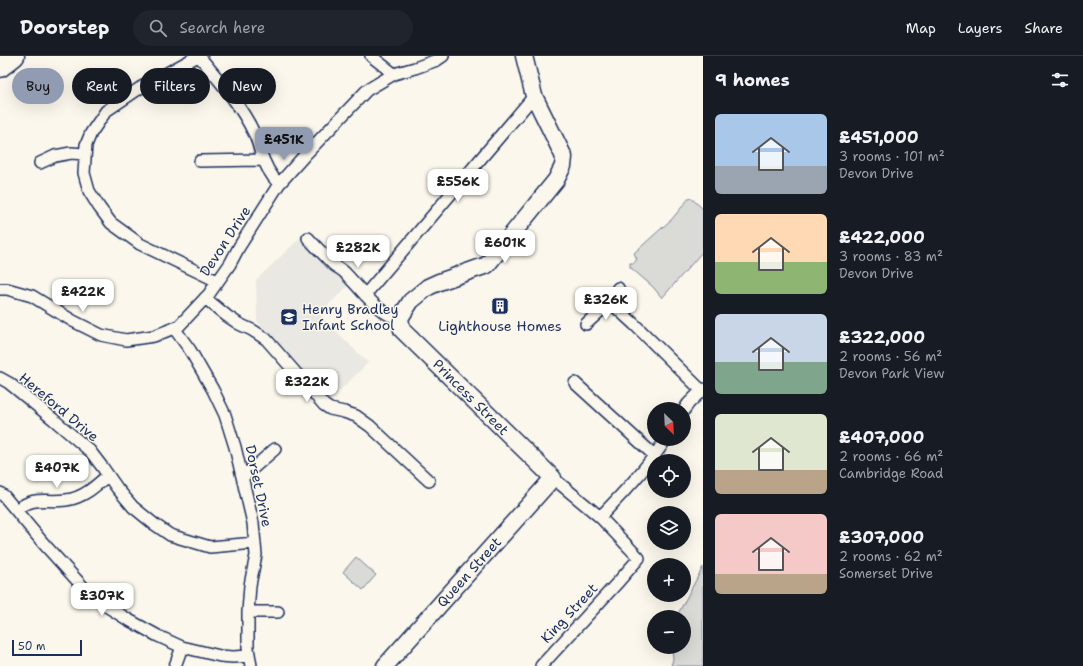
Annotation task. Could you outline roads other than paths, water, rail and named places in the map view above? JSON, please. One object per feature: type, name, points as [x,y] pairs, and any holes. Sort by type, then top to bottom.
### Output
[{"type":"highway","points":[[0,67],[14,56]]},
{"type":"street","points":[[217,281],[140,244],[110,223],[89,191],[84,173],[86,145],[91,133],[106,111],[140,88],[198,56],[240,108],[255,134],[266,167],[279,184]]},
{"type":"street","points":[[371,56],[394,74]]},
{"type":"street","name":"Devon Drive","points":[[0,289],[7,289],[32,296],[73,321],[101,335],[126,340],[154,336],[179,326],[209,294],[230,264],[239,247],[279,184],[367,90],[394,74],[437,60],[443,56]]},
{"type":"street","points":[[308,238],[334,265],[345,272],[365,295],[387,314],[394,318],[400,318],[411,301],[428,287],[487,265],[556,180],[563,166],[564,157],[534,96],[524,56]]},
{"type":"street","points":[[365,295],[534,96]]},
{"type":"street","points":[[40,163],[55,156],[71,153],[85,154]]},
{"type":"street","points":[[200,161],[263,160]]},
{"type":"street","points":[[586,324],[610,302],[618,288]]},
{"type":"street","points":[[205,298],[227,316],[266,340],[324,405],[330,409],[356,416],[370,426],[430,481]]},
{"type":"street","points":[[610,302],[702,390],[690,402]]},
{"type":"street","name":"Princess Street","points":[[400,318],[402,330],[553,478],[600,517],[639,558]]},
{"type":"street","name":"Dorset Drive","points":[[174,328],[190,350],[213,390],[225,415],[243,477],[253,523],[256,555],[250,585],[248,612],[248,648],[250,661]]},
{"type":"street","name":"Hereford Drive","points":[[0,378],[9,383],[90,451],[133,507],[170,535],[210,547],[255,542]]},
{"type":"street","points":[[574,384],[653,454]]},
{"type":"street","points":[[243,477],[275,449]]},
{"type":"street","points":[[600,517],[632,484],[647,466]]},
{"type":"street","points":[[16,510],[24,504],[32,502],[42,500],[65,501],[75,498],[97,486],[108,475]]},
{"type":"street","name":"Queen Street","points":[[385,666],[553,478]]},
{"type":"street","points":[[0,493],[83,587],[108,607],[158,636],[182,647],[250,661]]},
{"type":"street","name":"King Street","points":[[541,666],[639,558]]},
{"type":"street","points":[[248,612],[278,612]]},
{"type":"street","points":[[175,666],[182,647]]},
{"type":"place","name":"Lighthouse Homes","points":[[500,306]]},
{"type":"place","name":"Henry Bradley Infant School","points":[[289,317]]}]
